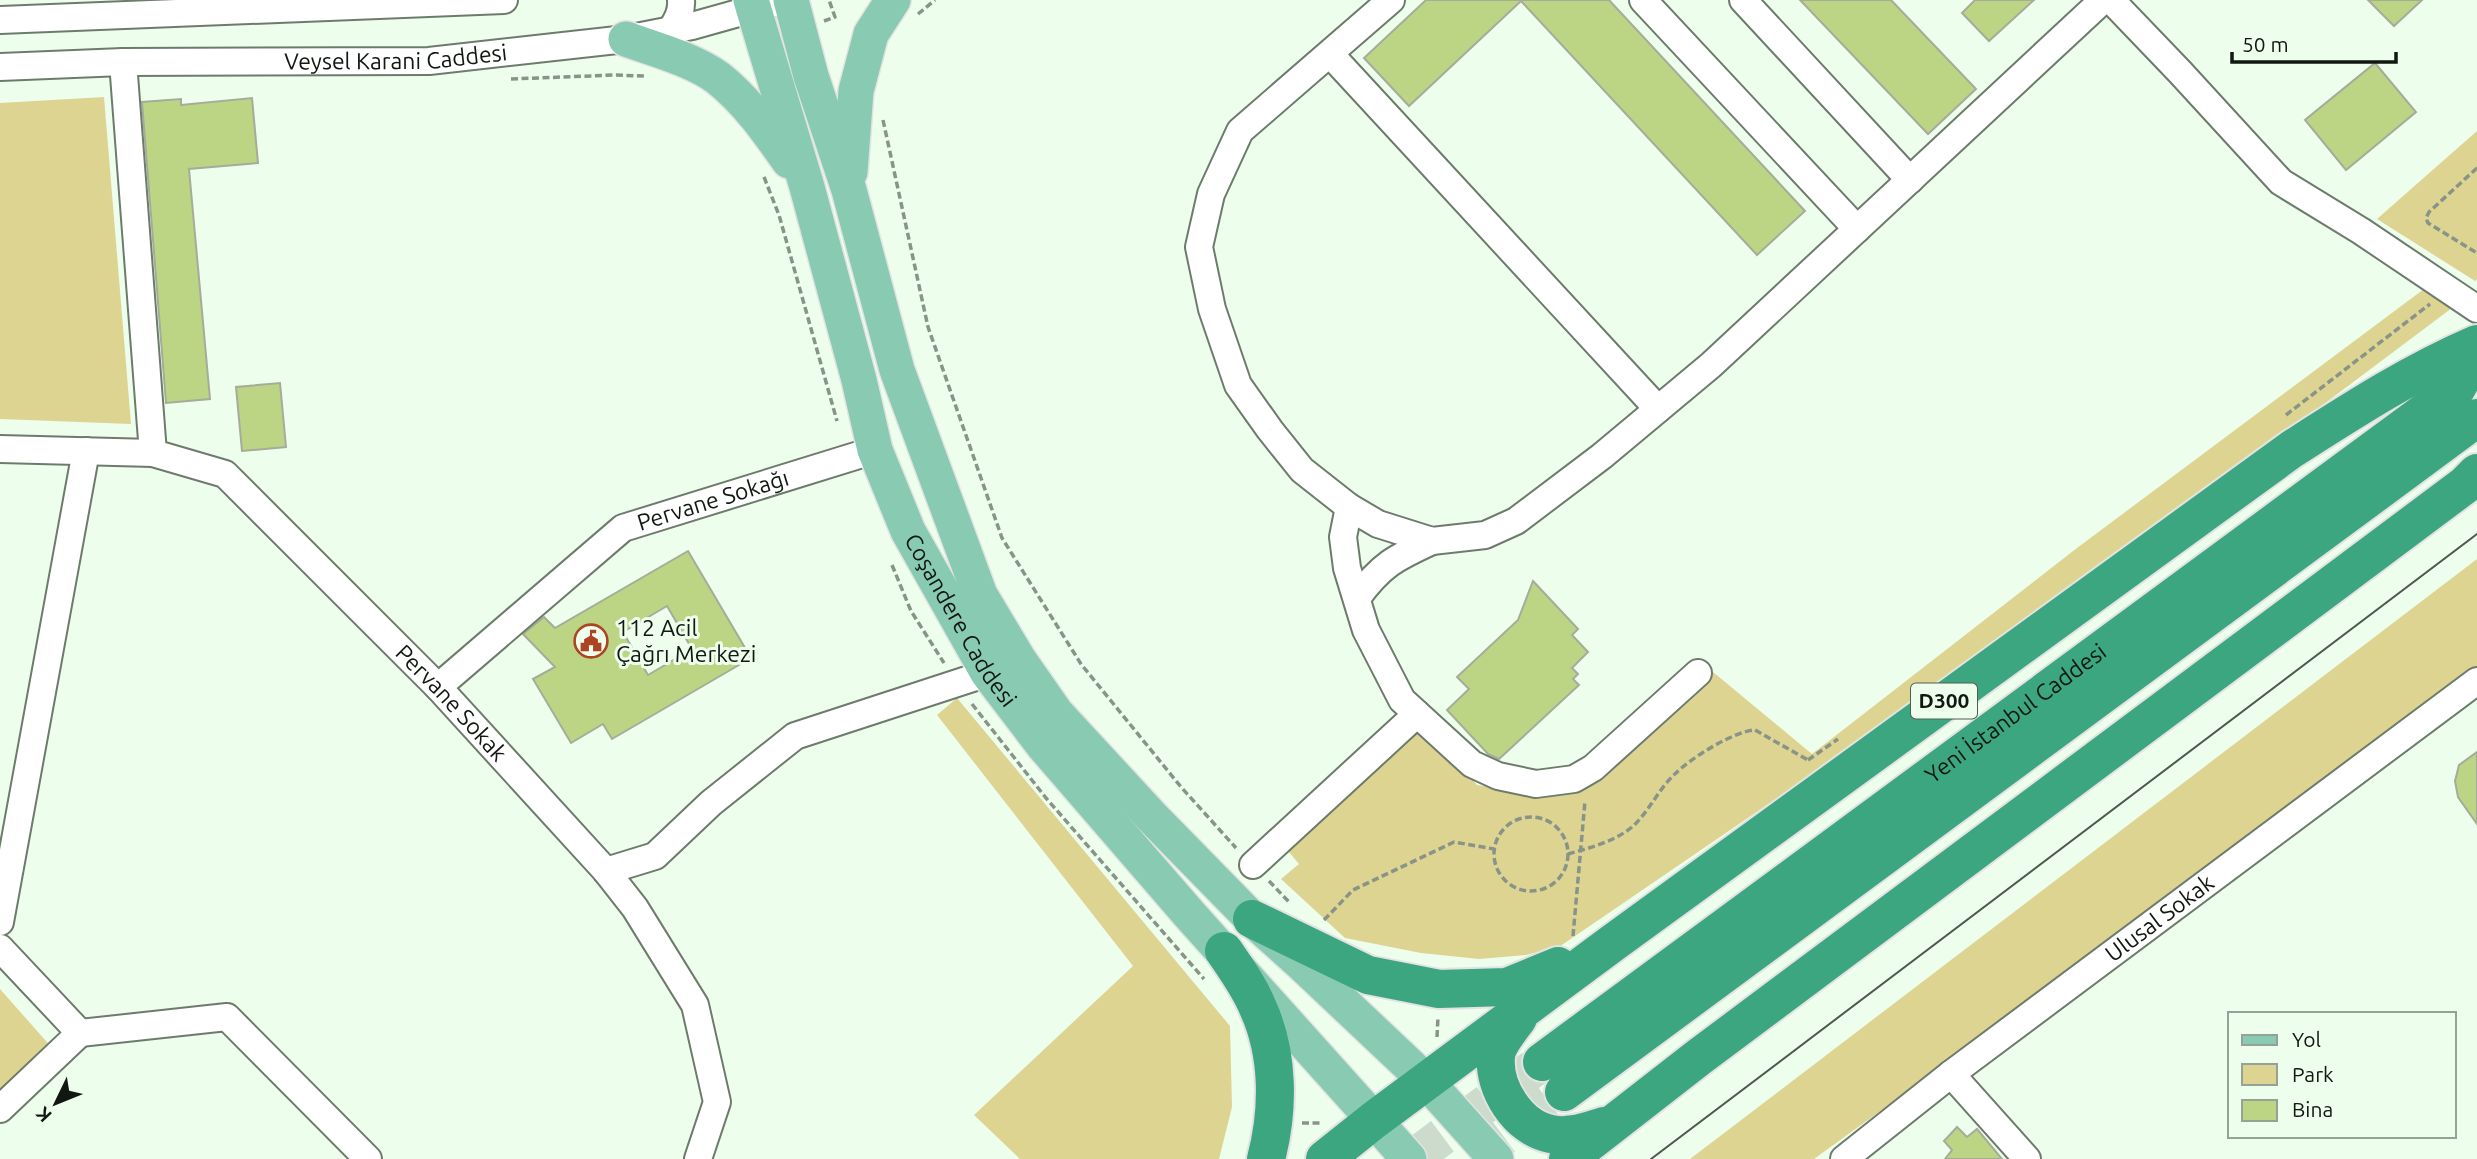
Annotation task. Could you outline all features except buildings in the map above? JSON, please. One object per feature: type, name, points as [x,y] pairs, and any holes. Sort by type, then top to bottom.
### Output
[{"type":"highway","name":"D300","points":[[1325,1159],[1615,942],[2292,449],[2432,363],[2477,344]]},
{"type":"highway","name":"Yeni İstanbul Caddesi","points":[[2477,352],[2456,389],[1553,1077],[2477,418]]},
{"type":"highway","points":[[1568,1159],[1699,1057],[2454,493],[2477,473]]},
{"type":"highway","points":[[1252,919],[1368,975],[1439,989],[1507,987],[1615,942]]},
{"type":"highway","points":[[1224,951],[1258,1007],[1272,1052],[1275,1100],[1266,1159]]},
{"type":"highway","points":[[1523,1010],[1496,1053],[1498,1077],[1506,1098],[1518,1114],[1534,1129],[1553,1135],[1577,1134],[1622,1118]]},
{"type":"highway","points":[[1613,1159],[1622,1118]]},
{"type":"main road","name":"Coşandere Caddesi","points":[[791,0],[811,76],[849,190],[897,370],[981,595],[1019,660],[1056,713],[1153,818],[1252,919],[1427,1082],[1496,1159]]},
{"type":"main road","points":[[849,190],[856,91],[871,34],[893,0]]},
{"type":"main road","name":"Coşandere Caddesi","points":[[763,3],[875,450],[908,531],[988,673],[1043,746],[1409,1159]]},
{"type":"main road","points":[[626,39],[677,58],[716,77],[758,116],[807,187]]},
{"type":"street","points":[[0,20],[256,5],[504,0]]},
{"type":"street","points":[[671,30],[678,20],[681,0]]},
{"type":"street","points":[[1391,0],[1240,131],[1211,194],[1199,247],[1212,309],[1238,386],[1269,430],[1302,470],[1349,507],[1378,524],[1432,541]]},
{"type":"street","points":[[1643,0],[1857,229]]},
{"type":"street","points":[[1742,0],[1910,180]]},
{"type":"street","points":[[1357,598],[1375,574],[1400,556],[1432,541],[1485,535],[1516,521],[1602,456],[1711,365],[2104,0]]},
{"type":"street","points":[[2111,0],[2281,182],[2361,231],[2477,309]]},
{"type":"street","name":"Veysel Karani Caddesi","points":[[0,67],[123,62],[429,61],[626,39],[671,30],[763,3]]},
{"type":"street","points":[[1330,54],[1658,409]]},
{"type":"street","points":[[123,62],[153,453]]},
{"type":"street","name":"Pervane Sokak","points":[[0,449],[153,453],[225,474],[438,687],[606,871],[635,908],[695,1006],[717,1102],[698,1159]]},
{"type":"street","name":"Pervane Sokağı","points":[[438,687],[623,528],[875,450]]},
{"type":"street","points":[[0,922],[86,451]]},
{"type":"street","points":[[1349,507],[1343,537],[1347,568],[1366,630],[1390,679],[1402,700],[1472,764],[1497,776],[1535,785],[1574,779],[1594,768],[1698,673]]},
{"type":"street","points":[[606,871],[655,856],[710,803],[795,736],[988,673]]},
{"type":"street","name":"Ulusal Sokak","points":[[1844,1159],[1951,1074],[2477,681]]},
{"type":"street","points":[[1252,865],[1417,714]]},
{"type":"street","points":[[0,948],[80,1033]]},
{"type":"street","points":[[0,1109],[80,1033],[227,1017],[355,1155]]},
{"type":"street","points":[[1951,1074],[2027,1159]]},
{"type":"path","points":[[511,79],[615,75],[653,77]]},
{"type":"path","points":[[882,113],[928,327],[1002,538],[1081,664],[1181,787],[1252,865],[1298,910]]},
{"type":"path","points":[[2477,167],[2429,212],[2426,218],[2428,223],[2477,253]]},
{"type":"path","points":[[1568,854],[1607,842],[1632,827],[1675,773],[1712,748],[1746,730],[1755,730],[1816,767]]},
{"type":"path","points":[[1573,938],[1585,800],[1594,768]]},
{"type":"path","points":[[1528,817],[1553,824],[1567,845],[1568,854],[1565,869],[1559,879],[1549,887],[1527,891],[1515,888],[1498,872],[1494,849],[1498,837],[1506,827],[1516,820],[1528,817]]},
{"type":"path","points":[[1317,927],[1353,890],[1454,842],[1494,849]]},
{"type":"green space","points":[[104,97],[131,424],[0,419],[0,103]]},
{"type":"green space","points":[[2477,131],[2477,279],[2475,281],[2377,219]]},
{"type":"green space","points":[[2424,289],[2452,308],[2104,569],[1815,772],[1559,947],[1526,955],[1479,959],[1421,953],[1345,938],[1281,879],[1299,864],[1283,845],[1420,719],[1477,785],[1527,793],[1563,794],[1594,775],[1713,672],[1812,754],[2077,548]]},
{"type":"green space","points":[[2477,559],[2477,667],[2014,1014],[1814,1159],[1690,1159]]},
{"type":"green space","points":[[957,698],[1230,1026],[1232,1107],[1219,1159],[1020,1159],[974,1115],[1133,966],[937,715]]},
{"type":"green space","points":[[0,989],[53,1049],[0,1099]]},
{"type":"tunnel","points":[[1412,1159],[1542,1062]]},
{"type":"tunnel","points":[[1473,1159],[1564,1092]]},
{"type":"tram line","points":[[1651,1159],[2477,534]]},
{"type":"place","name":"112 Acil Çağrı Merkezi","points":[[591,641]]}]
